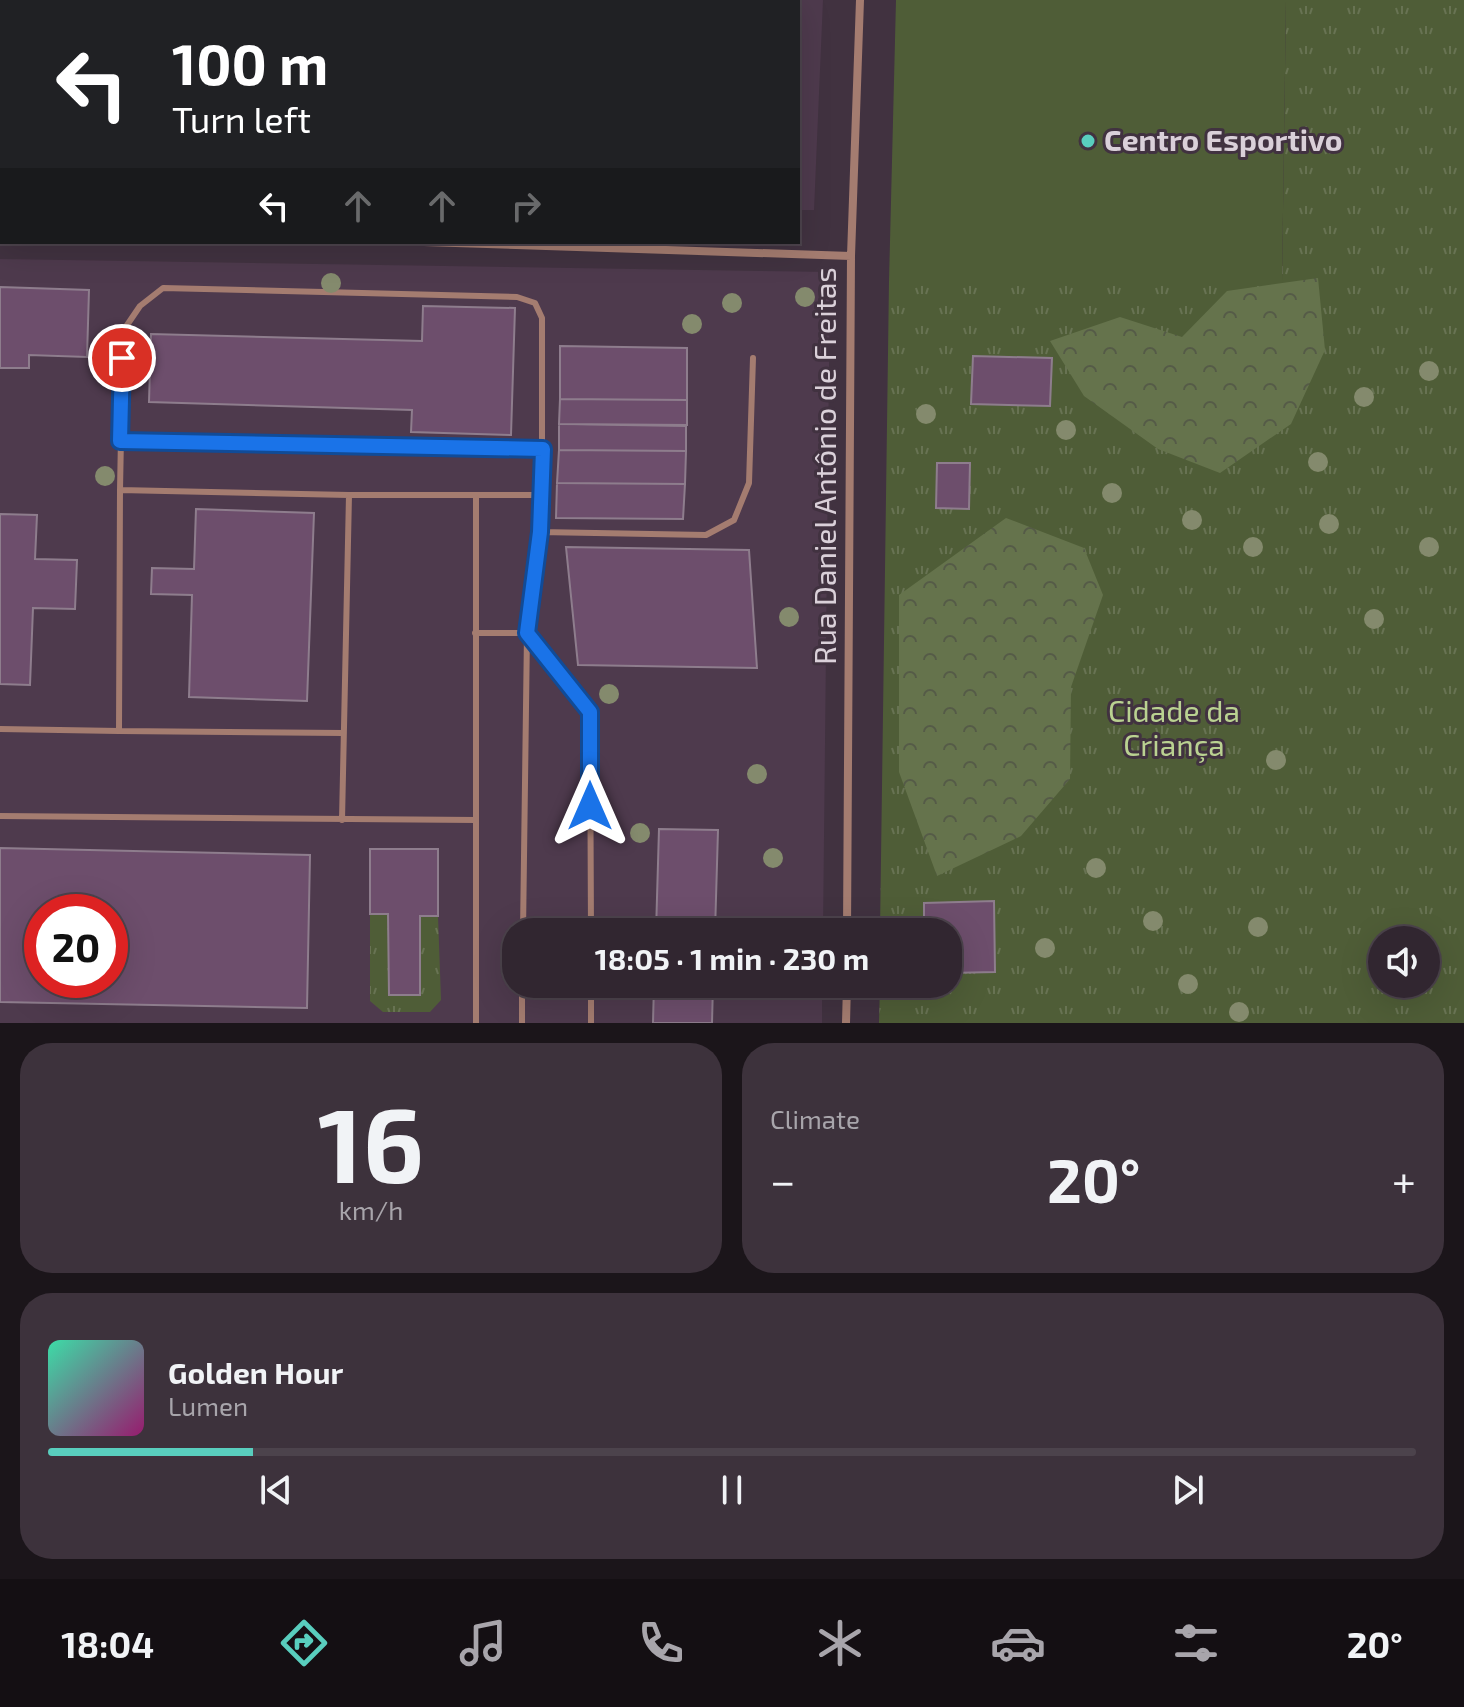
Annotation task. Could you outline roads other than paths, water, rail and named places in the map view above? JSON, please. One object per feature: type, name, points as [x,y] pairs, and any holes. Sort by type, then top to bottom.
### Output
[{"type":"street","name":"Rua Daniel Antônio de Freitas","points":[[847,918],[851,256],[860,0]]},
{"type":"street","points":[[485,244],[851,256]]},
{"type":"street","points":[[846,1023],[847,998]]},
{"type":"lane","points":[[119,731],[123,331],[140,306],[163,288],[517,297],[535,303],[542,318],[543,449],[540,532],[527,633],[523,918]]},
{"type":"lane","points":[[540,532],[706,535],[734,520],[749,483],[753,358]]},
{"type":"lane","points":[[120,441],[543,449]]},
{"type":"lane","points":[[120,490],[542,495]]},
{"type":"lane","points":[[342,820],[349,495]]},
{"type":"lane","points":[[476,495],[476,1023]]},
{"type":"lane","points":[[475,633],[527,633]]},
{"type":"lane","points":[[527,633],[590,712],[591,918]]},
{"type":"lane","points":[[0,729],[343,733]]},
{"type":"lane","points":[[0,816],[476,820]]},
{"type":"lane","points":[[522,998],[522,1023]]},
{"type":"lane","points":[[591,998],[591,1023]]},
{"type":"place","name":"Centro Esportivo","points":[[1088,141]]},
{"type":"park label","name":"Cidade da Criança","points":[[1174,729]]}]
